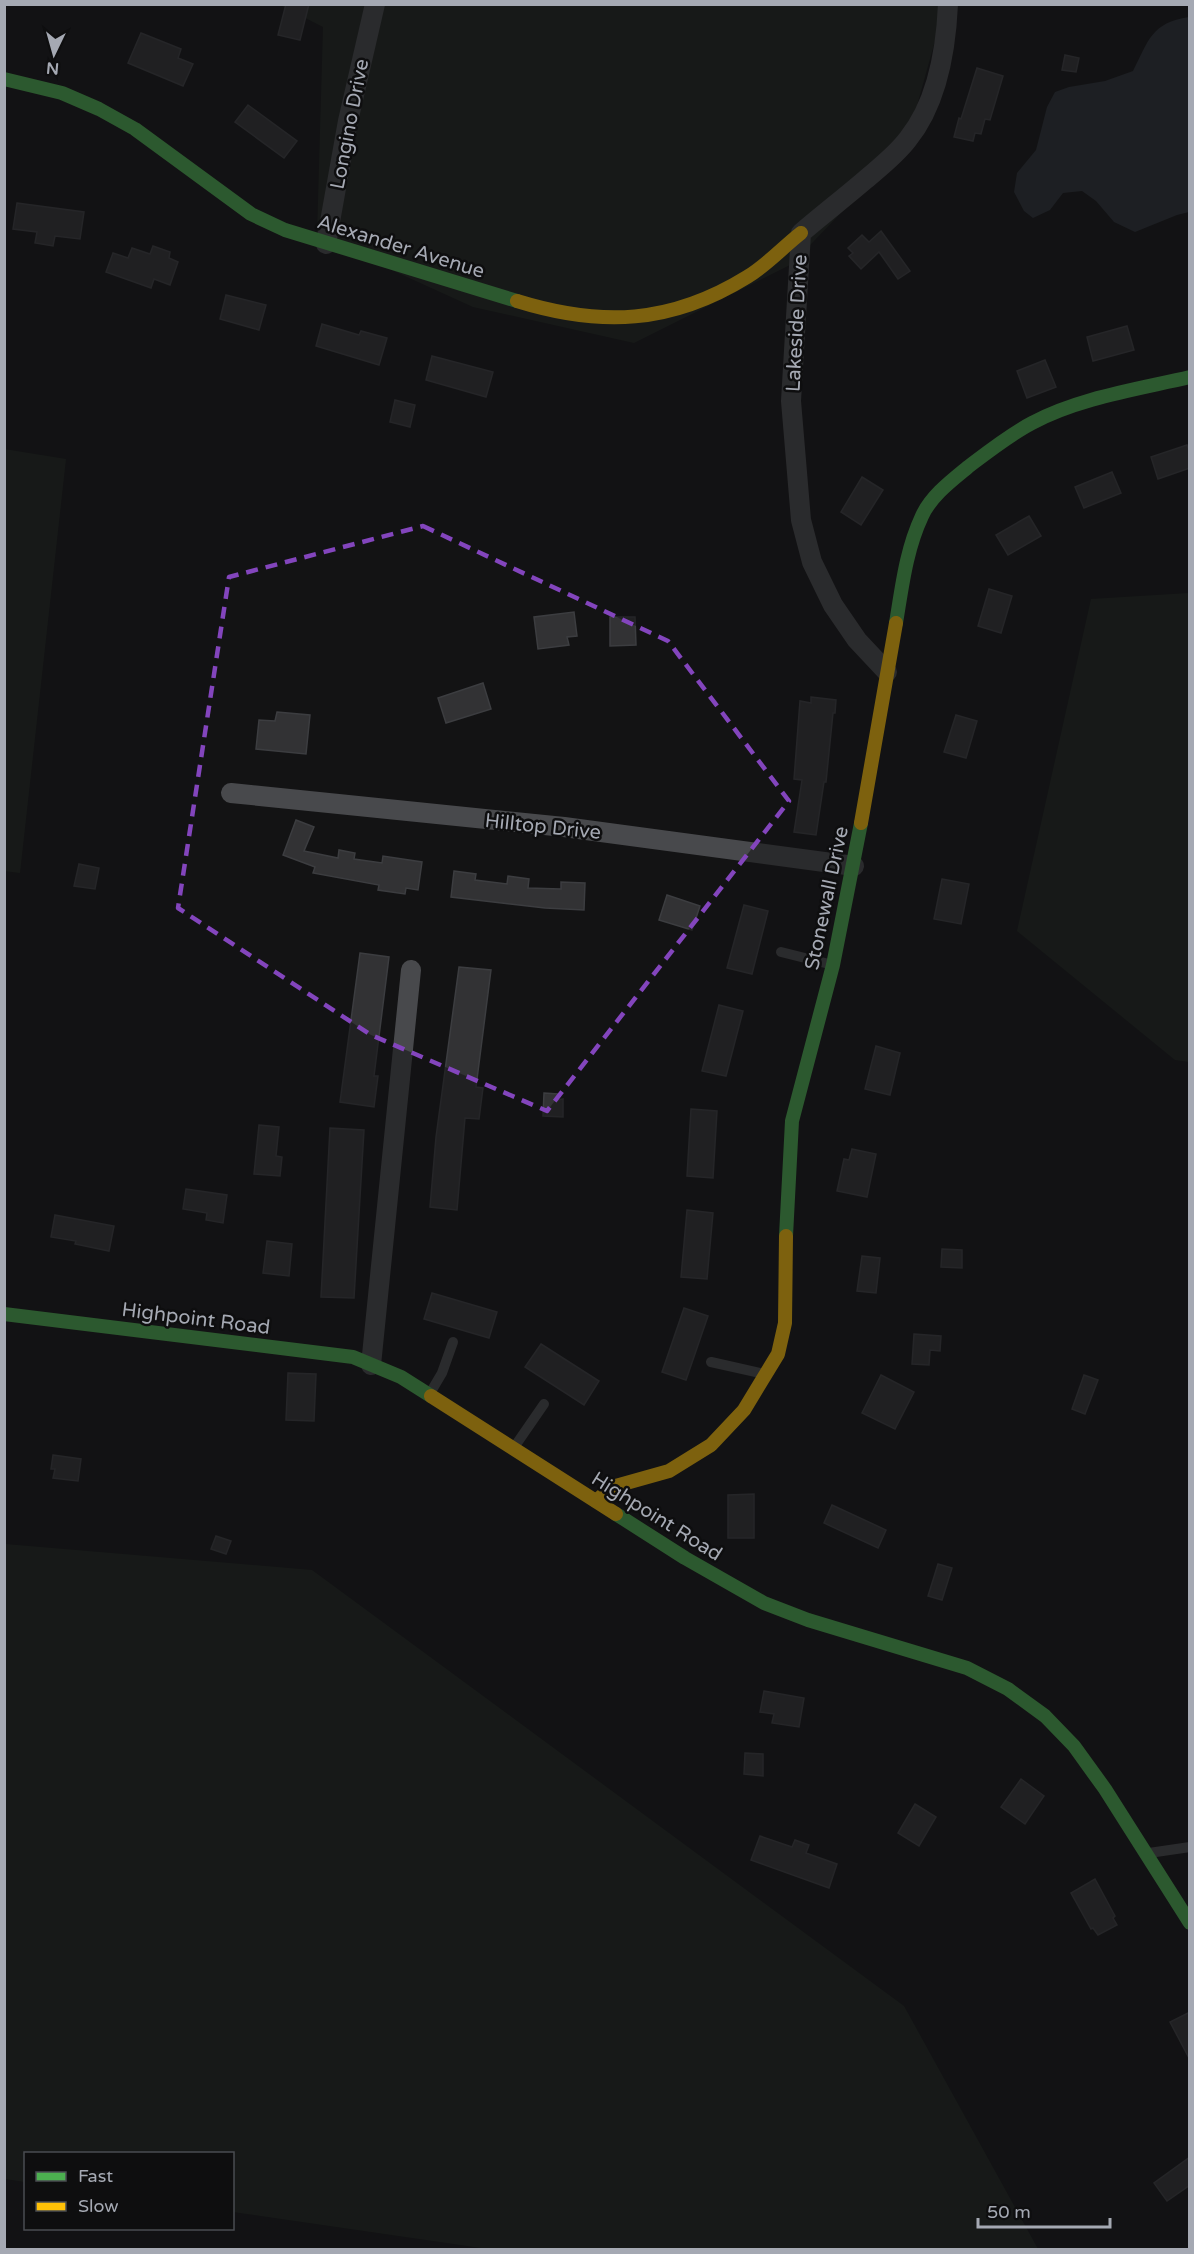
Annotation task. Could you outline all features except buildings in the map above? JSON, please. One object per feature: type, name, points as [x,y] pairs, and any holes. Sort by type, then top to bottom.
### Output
[{"type":"street","name":"Longino Drive","points":[[326,244],[348,121],[375,4]]},
{"type":"street","name":"Lakeside Drive","points":[[887,672],[857,640],[833,605],[812,562],[801,520],[791,401],[801,233],[893,157],[909,139],[923,116],[937,81],[947,24],[948,4]]},
{"type":"street","name":"Alexander Avenue","points":[[4,79],[62,93],[99,109],[135,129],[251,214],[285,230],[552,312],[583,318],[616,320],[664,314],[710,298],[749,276],[801,233]]},
{"type":"street","name":"Stonewall Drive","points":[[596,1501],[612,1487],[669,1471],[711,1445],[744,1410],[778,1354],[785,1323],[785,1247],[792,1121],[833,965],[854,866],[908,554],[922,515],[935,496],[952,480],[1001,442],[1032,423],[1080,404],[1190,377]]},
{"type":"street","name":"Hilltop Drive","points":[[231,793],[564,827],[854,866]]},
{"type":"street","points":[[371,1365],[411,970]]},
{"type":"street","name":"Highpoint Road","points":[[4,1314],[352,1358],[401,1377],[685,1558],[764,1603],[808,1620],[967,1668],[1008,1689],[1045,1716],[1074,1746],[1105,1789],[1190,1923]]},
{"type":"lane","points":[[781,952],[833,965]]},
{"type":"lane","points":[[429,1395],[442,1373],[453,1342]]},
{"type":"lane","points":[[711,1362],[766,1374]]},
{"type":"lane","points":[[513,1449],[544,1404]]},
{"type":"lane","points":[[1146,1854],[1190,1847]]},
{"type":"highlighted area","points":[[423,526],[668,641],[789,801],[547,1111],[371,1035],[178,908],[229,577]]},
{"type":"shaded area","points":[[280,5],[945,5],[906,145],[792,264],[634,343],[473,307],[317,236],[323,27]]},
{"type":"shaded area","points":[[1189,17],[1189,212],[1135,232],[1114,222],[1096,201],[1082,191],[1063,193],[1050,210],[1033,218],[1024,211],[1014,192],[1017,173],[1036,150],[1047,107],[1055,92],[1069,87],[1105,81],[1133,71],[1148,42],[1159,29],[1176,20]]},
{"type":"shaded area","points":[[4,449],[66,459],[20,873],[4,871]]},
{"type":"shaded area","points":[[1190,593],[1189,1062],[1175,1060],[1017,931],[1091,599]]},
{"type":"shaded area","points":[[5,1544],[312,1570],[904,2006],[1038,2249],[495,2250],[234,2212],[234,2152],[24,2152],[24,2182],[5,2179]]},
{"type":"traffic: fast","points":[[4,79],[62,93],[99,109],[135,129],[251,214],[285,230],[517,301]]},
{"type":"traffic: fast","points":[[896,623],[905,569],[922,516],[942,489],[955,478],[1007,438],[1050,414],[1109,395],[1190,377]]},
{"type":"traffic: fast","points":[[786,1236],[792,1121],[833,965],[861,823]]},
{"type":"traffic: fast","points":[[4,1314],[353,1357],[401,1377],[431,1396]]},
{"type":"traffic: fast","points":[[616,1514],[685,1558],[764,1603],[808,1620],[967,1668],[1008,1689],[1045,1716],[1074,1746],[1105,1789],[1190,1923]]},
{"type":"traffic: slow","points":[[517,301],[578,315],[607,317],[663,312],[719,293],[747,277],[801,233]]},
{"type":"traffic: slow","points":[[861,823],[896,623]]},
{"type":"traffic: slow","points":[[596,1501],[612,1487],[669,1471],[711,1445],[744,1410],[778,1354],[785,1323],[786,1236]]},
{"type":"traffic: slow","points":[[431,1396],[616,1514]]}]
